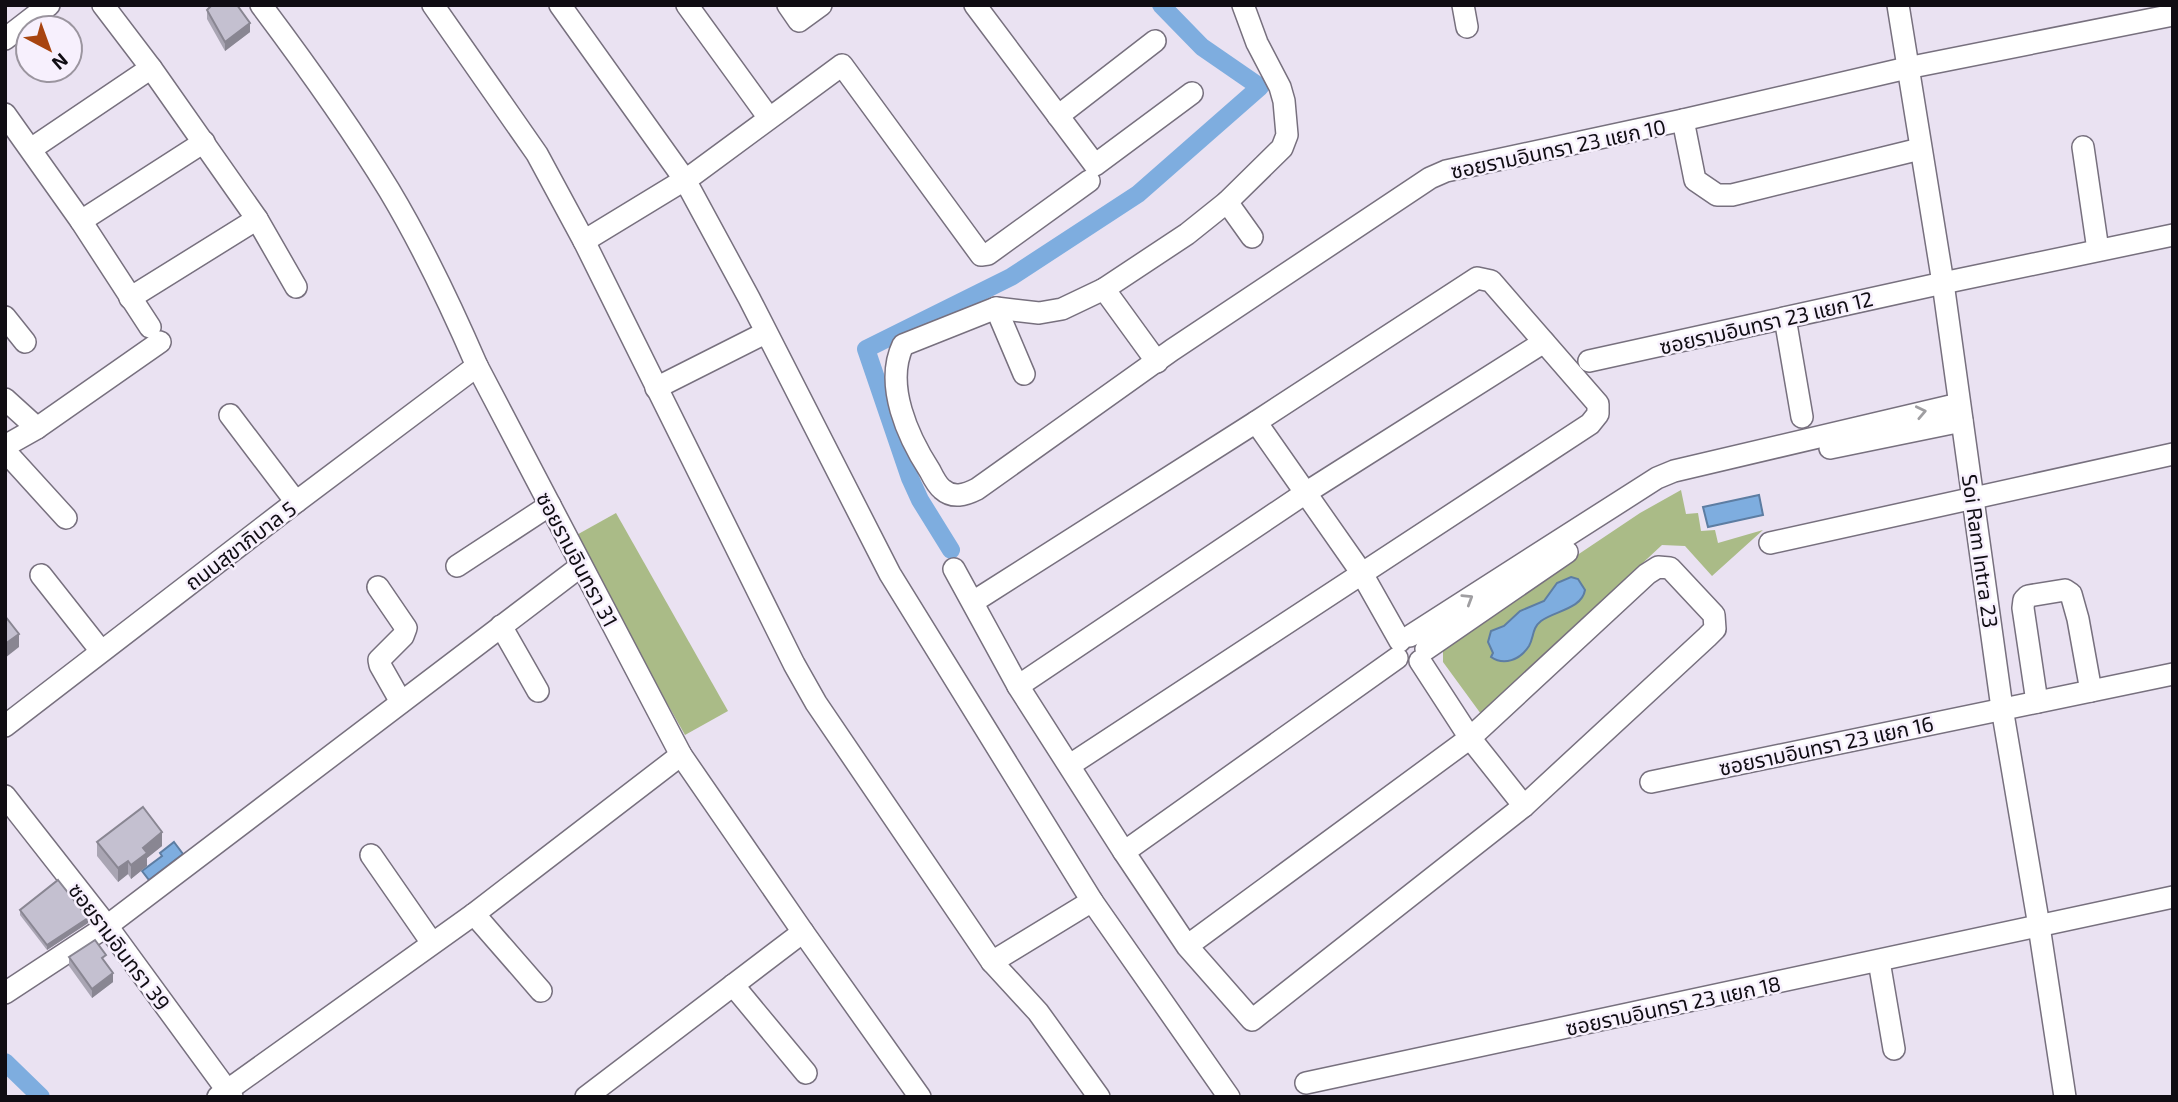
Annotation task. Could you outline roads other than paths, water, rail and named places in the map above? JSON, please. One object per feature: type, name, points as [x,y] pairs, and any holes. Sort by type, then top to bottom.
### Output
[{"type":"street","points":[[5,39],[49,5]]},
{"type":"street","points":[[103,5],[151,68],[257,219],[296,287]]},
{"type":"street","name":"ซอยรามอินทรา 31","points":[[261,5],[347,124],[390,192],[452,310],[477,366],[681,755],[920,1097]]},
{"type":"street","points":[[433,5],[537,154],[584,241],[794,664],[816,703],[992,962],[1038,1012],[1099,1097]]},
{"type":"street","points":[[560,5],[685,180],[890,574],[1092,901],[1229,1097]]},
{"type":"street","points":[[687,5],[769,118]]},
{"type":"street","points":[[788,5],[799,20],[821,5]]},
{"type":"street","points":[[975,5],[1095,165],[1192,93]]},
{"type":"street","points":[[1024,374],[996,308],[1039,313],[1062,309],[1104,289],[1186,234],[1227,202],[1282,148],[1287,135],[1280,87],[1257,43],[1243,5]]},
{"type":"street","points":[[1463,5],[1467,27]]},
{"type":"street","name":"Soi Ram Intra 23","points":[[1898,5],[1943,283],[2002,708],[2065,1097]]},
{"type":"street","name":"ซอยรามอินทรา 23 แยก 10","points":[[996,308],[902,345],[897,356],[898,401],[917,451],[941,489],[954,495],[966,495],[977,489],[1165,356],[1430,178],[1446,171],[1907,68],[2173,15]]},
{"type":"street","points":[[1058,116],[1155,41]]},
{"type":"street","points":[[584,241],[685,180],[842,65],[981,256],[988,254],[1089,181]]},
{"type":"street","points":[[31,149],[151,68]]},
{"type":"street","points":[[5,114],[81,221],[155,335],[37,428],[5,449],[66,518]]},
{"type":"street","points":[[1683,120],[1695,180],[1717,195],[1732,195],[1920,149]]},
{"type":"street","points":[[81,221],[204,142]]},
{"type":"street","points":[[2083,147],[2098,250]]},
{"type":"street","points":[[1227,202],[1252,237]]},
{"type":"street","points":[[130,298],[257,219]]},
{"type":"street","name":"ซอยรามอินทรา 23 แยก 12","points":[[1589,361],[2173,235]]},
{"type":"street","points":[[973,602],[1477,278],[1490,281],[1598,404],[1598,414],[1590,424],[1070,765]]},
{"type":"street","points":[[1104,289],[1165,356]]},
{"type":"street","points":[[5,317],[25,342]]},
{"type":"street","points":[[1785,318],[1802,417]]},
{"type":"street","points":[[656,388],[765,333]]},
{"type":"street","points":[[1018,686],[1307,492],[1544,342]]},
{"type":"street","name":"ถนนสุขาภิบาล 5","points":[[5,726],[477,366]]},
{"type":"street","points":[[5,399],[37,428]]},
{"type":"street","points":[[1124,852],[1657,478],[1674,471],[1961,412]]},
{"type":"street","points":[[230,415],[296,502]]},
{"type":"street","points":[[1256,422],[1361,572],[1469,738],[1524,806]]},
{"type":"street","points":[[1770,543],[2173,454]]},
{"type":"street","points":[[457,566],[550,505]]},
{"type":"street","points":[[5,993],[107,926],[581,566]]},
{"type":"street","points":[[954,569],[1018,686],[1124,852],[1187,946],[1252,1020],[1524,806],[1714,629],[1714,615],[1670,568],[1658,567],[1647,574],[1469,738],[1187,946]]},
{"type":"street","points":[[41,575],[101,651]]},
{"type":"street","points":[[378,587],[406,628],[403,636],[379,660],[401,702]]},
{"type":"street","points":[[2037,702],[2023,608],[2024,600],[2028,596],[2065,590],[2071,594],[2091,691]]},
{"type":"street","points":[[501,626],[538,691]]},
{"type":"street","name":"ซอยรามอินทรา 23 แยก 16","points":[[1651,782],[2173,674]]},
{"type":"street","points":[[226,1094],[474,914],[681,755]]},
{"type":"street","name":"ซอยรามอินทรา 39","points":[[5,796],[107,926],[226,1094]]},
{"type":"street","points":[[371,855],[432,943]]},
{"type":"street","name":"ซอยรามอินทรา 23 แยก 18","points":[[1307,1083],[2173,897]]},
{"type":"street","points":[[992,962],[1092,901]]},
{"type":"street","points":[[474,914],[541,990]]},
{"type":"street","points":[[586,1097],[803,932]]},
{"type":"street","points":[[1879,961],[1894,1049]]},
{"type":"street","points":[[733,985],[806,1073]]},
{"type":"water","points":[[1759,495],[1763,515],[1708,527],[1703,507]]},
{"type":"water","points":[[1571,577],[1578,579],[1585,590],[1579,601],[1541,621],[1529,646],[1516,658],[1501,661],[1491,657],[1493,653],[1488,642],[1491,631],[1504,626],[1520,611],[1544,601],[1557,583]]},
{"type":"water","points":[[174,842],[183,854],[149,880],[142,871],[162,856],[160,853]]},
{"type":"waterway","points":[[951,550],[920,500],[910,478],[866,349],[1011,277],[1138,194],[1260,87],[1202,47],[1161,5]]},
{"type":"waterway","points":[[5,1062],[41,1097]]}]
